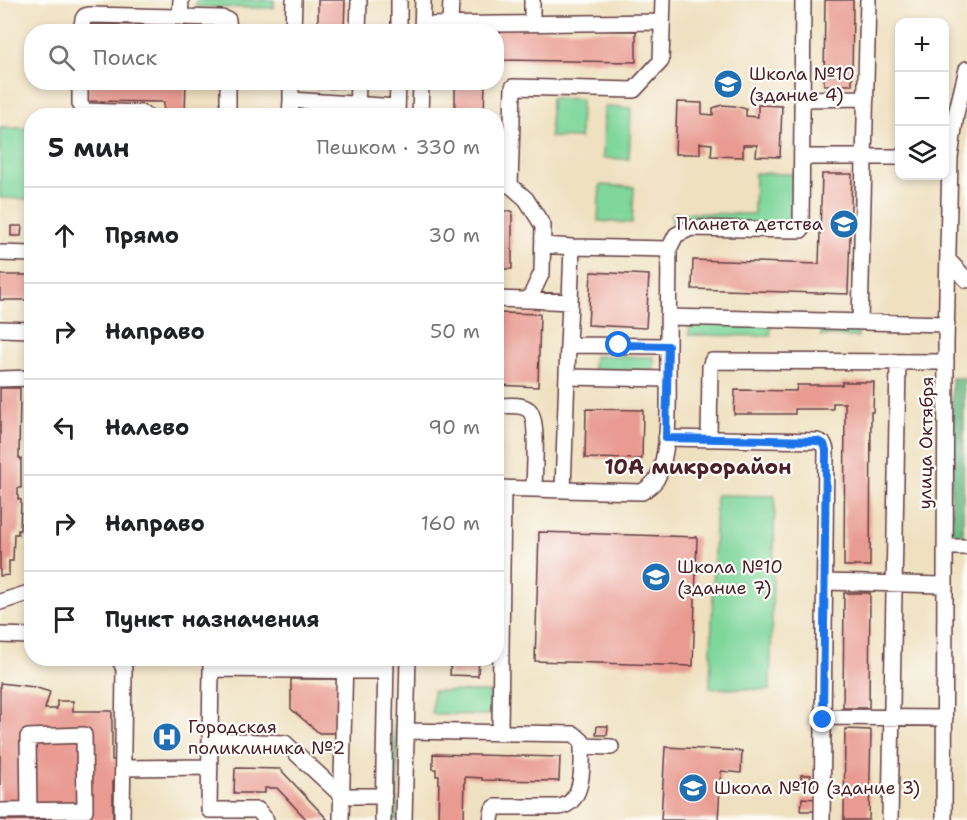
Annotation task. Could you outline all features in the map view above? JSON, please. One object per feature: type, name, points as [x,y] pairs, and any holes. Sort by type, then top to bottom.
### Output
[{"type":"street","points":[[180,17],[181,0]]},
{"type":"street","points":[[293,24],[294,0]]},
{"type":"street","points":[[358,24],[359,0]]},
{"type":"street","points":[[399,0],[399,24]]},
{"type":"street","points":[[422,24],[423,0]]},
{"type":"street","points":[[451,0],[450,24],[662,22]]},
{"type":"street","points":[[532,0],[532,23]]},
{"type":"street","points":[[504,175],[513,87],[634,90],[661,61],[663,0]]},
{"type":"street","points":[[504,488],[642,492],[658,481],[666,438],[669,249],[676,235],[691,228],[801,230],[803,0]]},
{"type":"street","points":[[860,322],[868,0]]},
{"type":"street","points":[[82,24],[85,16],[221,18],[228,20],[228,24]]},
{"type":"street","name":"улица Октября","points":[[949,155],[960,140],[967,69]]},
{"type":"street","points":[[80,90],[80,104],[83,108]]},
{"type":"street","points":[[228,90],[228,108]]},
{"type":"street","points":[[291,90],[291,108]]},
{"type":"street","points":[[357,108],[358,90]]},
{"type":"street","points":[[397,108],[398,90]]},
{"type":"street","points":[[420,108],[421,90]]},
{"type":"street","points":[[802,99],[866,98]]},
{"type":"street","points":[[802,157],[895,157]]},
{"type":"street","name":"улица Октября","points":[[944,820],[947,180]]},
{"type":"street","points":[[504,186],[526,199],[543,226],[542,272],[529,300]]},
{"type":"street","points":[[544,245],[669,249]]},
{"type":"street","points":[[563,490],[572,247]]},
{"type":"street","points":[[0,253],[24,254]]},
{"type":"street","points":[[948,260],[967,280]]},
{"type":"street","points":[[504,299],[570,302]]},
{"type":"street","points":[[668,317],[946,324]]},
{"type":"street","points":[[0,329],[24,330]]},
{"type":"street","points":[[568,345],[668,346]]},
{"type":"street","points":[[709,439],[712,361],[946,362]]},
{"type":"street","points":[[890,820],[898,362]]},
{"type":"street","points":[[567,377],[667,379]]},
{"type":"street","points":[[0,379],[24,378]]},
{"type":"street","points":[[504,406],[522,407],[529,410],[533,417],[535,427],[534,489]]},
{"type":"street","points":[[666,438],[817,441],[824,444],[826,450],[822,820]]},
{"type":"street","points":[[945,547],[967,547]]},
{"type":"street","points":[[825,582],[944,585]]},
{"type":"street","points":[[0,602],[24,594]]},
{"type":"street","points":[[0,635],[24,636]]},
{"type":"street","points":[[122,666],[122,820]]},
{"type":"street","points":[[211,666],[209,815],[258,810],[266,820]]},
{"type":"street","points":[[341,820],[345,666]]},
{"type":"street","points":[[383,820],[386,666]]},
{"type":"street","points":[[404,820],[408,666]]},
{"type":"street","points":[[500,666],[500,732]]},
{"type":"street","points":[[823,717],[945,718]]},
{"type":"street","points":[[406,731],[574,734],[579,736],[585,751],[580,788],[568,804],[560,807],[496,807],[491,813],[491,820]]},
{"type":"street","points":[[4,814],[85,810],[84,735],[28,737],[29,811]]},
{"type":"street","points":[[210,740],[285,743],[342,796],[384,796]]},
{"type":"street","points":[[585,751],[611,747]]},
{"type":"street","points":[[123,768],[210,767]]},
{"type":"green space","points":[[197,0],[274,0],[274,8],[196,7]]},
{"type":"green space","points":[[551,98],[581,99],[580,138],[550,137]]},
{"type":"green space","points":[[604,107],[631,108],[629,159],[603,158]]},
{"type":"green space","points":[[0,128],[24,128],[24,199],[0,198]]},
{"type":"green space","points":[[755,173],[793,174],[792,224],[672,222],[672,213],[754,214]]},
{"type":"green space","points":[[600,185],[634,187],[632,223],[598,221]]},
{"type":"green space","points":[[690,322],[771,324],[770,336],[689,335]]},
{"type":"green space","points":[[821,325],[858,326],[858,337],[821,336]]},
{"type":"green space","points":[[594,356],[654,357],[654,371],[593,369]]},
{"type":"green space","points":[[952,378],[964,378],[963,546],[951,546]]},
{"type":"green space","points":[[716,495],[775,496],[770,690],[710,688]]},
{"type":"green space","points":[[433,691],[490,692],[490,715],[432,714]]},
{"type":"green space","points":[[394,718],[398,718],[397,820],[392,820]]},
{"type":"building","points":[[318,0],[345,0],[344,24],[318,24]]},
{"type":"building","points":[[825,0],[853,0],[852,85],[824,85]]},
{"type":"building","points":[[504,29],[636,31],[636,62],[504,60]]},
{"type":"building","points":[[87,90],[186,90],[185,108],[164,108],[164,102],[87,101]]},
{"type":"building","points":[[455,90],[485,90],[484,108],[455,108]]},
{"type":"building","points":[[677,102],[702,103],[702,114],[713,115],[713,108],[722,105],[746,109],[746,116],[758,117],[758,105],[782,106],[780,157],[756,156],[757,145],[743,145],[743,157],[711,156],[712,144],[700,143],[700,154],[675,154]]},
{"type":"building","points":[[822,174],[852,174],[848,294],[692,289],[693,260],[819,264]]},
{"type":"building","points":[[504,211],[512,211],[512,269],[504,269]]},
{"type":"building","points":[[11,226],[22,226],[21,236],[11,236]]},
{"type":"building","points":[[591,272],[649,275],[646,328],[588,325]]},
{"type":"building","points":[[0,275],[24,275],[24,300],[0,300]]},
{"type":"building","points":[[504,313],[540,314],[538,387],[504,385]]},
{"type":"building","points":[[842,382],[874,382],[873,412],[871,412],[870,566],[844,566],[845,403],[833,403],[833,409],[795,409],[795,414],[734,414],[735,390],[796,391],[797,385],[842,385]]},
{"type":"building","points":[[0,388],[20,388],[21,488],[18,488],[18,499],[21,500],[20,530],[18,534],[14,534],[13,561],[9,561],[9,575],[0,576]]},
{"type":"building","points":[[586,409],[643,410],[642,459],[585,458]]},
{"type":"building","points":[[539,532],[697,537],[693,666],[535,661]]},
{"type":"building","points":[[844,593],[870,593],[869,708],[843,708]]},
{"type":"building","points":[[451,666],[479,666],[478,676],[450,675]]},
{"type":"building","points":[[291,679],[340,679],[339,733],[319,733],[291,709]]},
{"type":"building","points":[[0,683],[34,687],[50,692],[45,709],[57,709],[57,701],[73,701],[73,711],[112,711],[112,760],[120,760],[120,781],[113,781],[113,820],[0,820]]},
{"type":"building","points":[[597,726],[608,726],[607,735],[596,735]]},
{"type":"building","points":[[845,729],[871,730],[869,820],[844,820]]},
{"type":"building","points":[[665,747],[742,751],[741,773],[721,771],[718,820],[661,820]]},
{"type":"building","points":[[433,754],[560,757],[559,781],[482,780],[482,778],[465,777],[464,820],[438,820],[439,776],[436,776],[436,769],[433,769]]},
{"type":"building","points":[[235,768],[280,769],[328,820],[307,820],[277,788],[265,788],[265,793],[234,793]]},
{"type":"building","points":[[801,775],[811,775],[811,785],[801,785]]},
{"type":"building","points":[[802,798],[816,799],[815,811],[801,811]]},
{"type":"place","name":"Школа №10 (здание 4)","points":[[728,84]]},
{"type":"place","name":"Планета детства","points":[[844,224]]},
{"type":"place","name":"Школа №10 (здание 7)","points":[[656,577]]},
{"type":"place","name":"Городская поликлиника №2","points":[[167,737]]},
{"type":"place","name":"Школа №10 (здание 3)","points":[[693,788]]},
{"type":"district","name":"10А микрорайон","points":[[698,467]]},
{"type":"route","points":[[619,345],[668,346],[666,438],[817,441],[824,444],[826,450],[823,720]]}]
